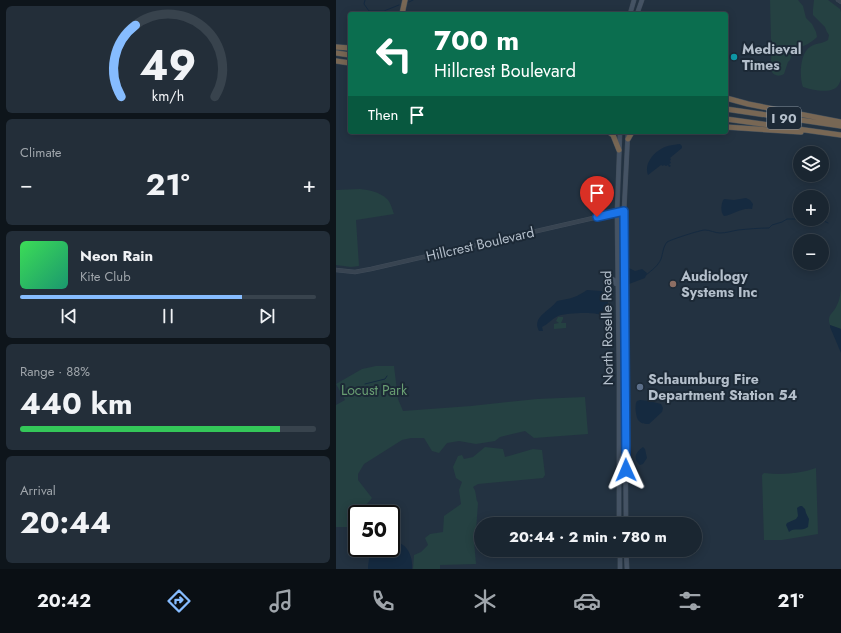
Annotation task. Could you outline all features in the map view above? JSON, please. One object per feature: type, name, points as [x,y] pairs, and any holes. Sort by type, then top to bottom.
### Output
[{"type":"highway","points":[[402,12],[404,0]]},
{"type":"highway","points":[[336,47],[348,48]]},
{"type":"highway","points":[[336,52],[348,55]]},
{"type":"highway","points":[[336,61],[348,64]]},
{"type":"highway","points":[[728,99],[748,104],[841,122]]},
{"type":"highway","name":"I 90","points":[[728,109],[841,126]]},
{"type":"highway","name":"I 90","points":[[728,118],[841,135]]},
{"type":"highway","points":[[728,127],[841,135]]},
{"type":"highway","points":[[612,134],[616,140],[619,150]]},
{"type":"highway","points":[[628,139],[631,134]]},
{"type":"main road","points":[[631,12],[634,0]]},
{"type":"main road","points":[[638,12],[642,0]]},
{"type":"main road","name":"North Roselle Road","points":[[619,517],[617,213],[620,134]]},
{"type":"main road","name":"North Roselle Road","points":[[626,517],[624,211],[628,134]]},
{"type":"main road","points":[[617,272],[608,277],[614,280],[618,286]]},
{"type":"main road","points":[[620,557],[620,569]]},
{"type":"main road","points":[[626,557],[627,569]]},
{"type":"street","name":"Hillcrest Boulevard","points":[[336,270],[355,272],[372,269],[624,211]]},
{"type":"green space","points":[[770,0],[798,0],[803,6],[806,18],[812,24],[817,37],[806,45],[793,47],[790,60],[784,74],[780,75],[775,75],[771,70],[773,44],[771,39]]},
{"type":"green space","points":[[814,0],[828,0],[840,9],[841,12],[841,79],[840,83],[833,90],[828,91],[803,87],[801,77],[801,66],[804,54],[812,46],[828,40],[829,35],[825,27],[813,15]]},
{"type":"green space","points":[[360,189],[374,192],[387,199],[390,202],[394,214],[356,220],[359,266],[351,267],[336,265],[336,190]]},
{"type":"green space","points":[[841,289],[841,329],[830,325],[829,319],[838,303]]},
{"type":"green space","points":[[558,317],[563,317],[561,323],[566,323],[566,328],[554,329],[554,324],[559,323],[556,321]]},
{"type":"green space","name":"Locust Park","points":[[376,366],[394,366],[398,399],[403,411],[537,399],[585,397],[588,434],[534,438],[525,431],[500,437],[495,441],[476,444],[459,441],[447,443],[439,453],[432,451],[424,438],[402,440],[364,464],[358,474],[358,480],[372,498],[366,505],[348,505],[348,527],[336,527],[336,405],[345,400],[336,384],[362,369]]},
{"type":"green space","points":[[485,447],[503,449],[505,457],[533,449],[542,450],[545,475],[543,478],[478,484],[473,487],[478,503],[477,517],[474,517],[474,557],[475,557],[476,564],[440,565],[440,569],[413,569],[414,555],[421,552],[428,545],[425,538],[430,534],[443,532],[444,516],[461,504],[459,490],[462,482],[456,478],[453,467],[458,456],[462,455],[464,459],[473,457]]},
{"type":"green space","points":[[816,468],[818,534],[782,540],[764,540],[762,475],[764,473],[797,473]]},
{"type":"water","points":[[680,144],[682,148],[670,158],[671,163],[669,164],[671,166],[661,165],[648,175],[648,164],[658,151],[670,145]]},
{"type":"water","points":[[599,179],[601,180],[600,203],[597,203],[594,187]]},
{"type":"water","points":[[746,198],[753,204],[752,209],[741,210],[724,216],[721,208],[724,199],[734,200]]},
{"type":"water","points":[[629,268],[635,271],[642,269],[647,273],[645,278],[629,284]]},
{"type":"water","points":[[587,290],[607,293],[608,316],[606,317],[599,314],[589,313],[561,315],[542,327],[543,331],[539,331],[537,327],[538,320],[557,301],[572,298]]},
{"type":"water","points":[[830,325],[841,329],[841,353],[830,327]]},
{"type":"water","points":[[640,400],[661,404],[663,408],[662,412],[649,424],[641,423],[637,417],[636,405],[637,401]]},
{"type":"water","points":[[643,447],[647,458],[643,464],[640,465],[636,460],[636,455]]},
{"type":"water","points":[[800,506],[805,509],[809,519],[808,527],[789,532],[786,525],[787,523],[796,519],[798,516],[797,508]]},
{"type":"water","points":[[400,543],[408,550],[412,563],[412,569],[368,569],[370,558],[400,557]]},
{"type":"waterway","points":[[365,0],[364,4],[369,11],[384,11],[399,5]]},
{"type":"waterway","points":[[409,2],[413,0]]},
{"type":"waterway","points":[[646,275],[655,268],[660,261],[667,242],[674,239],[702,230],[720,233],[757,228],[769,228],[772,225],[787,219],[793,219]]},
{"type":"waterway","points":[[365,384],[385,379],[387,376]]},
{"type":"place","name":"Medieval Times","points":[[734,57]]},
{"type":"place","name":"Audiology Systems Inc","points":[[673,284]]},
{"type":"place","name":"Schaumburg Fire Department Station 54","points":[[640,387]]},
{"type":"route","points":[[597,217],[624,211],[626,470]]}]
